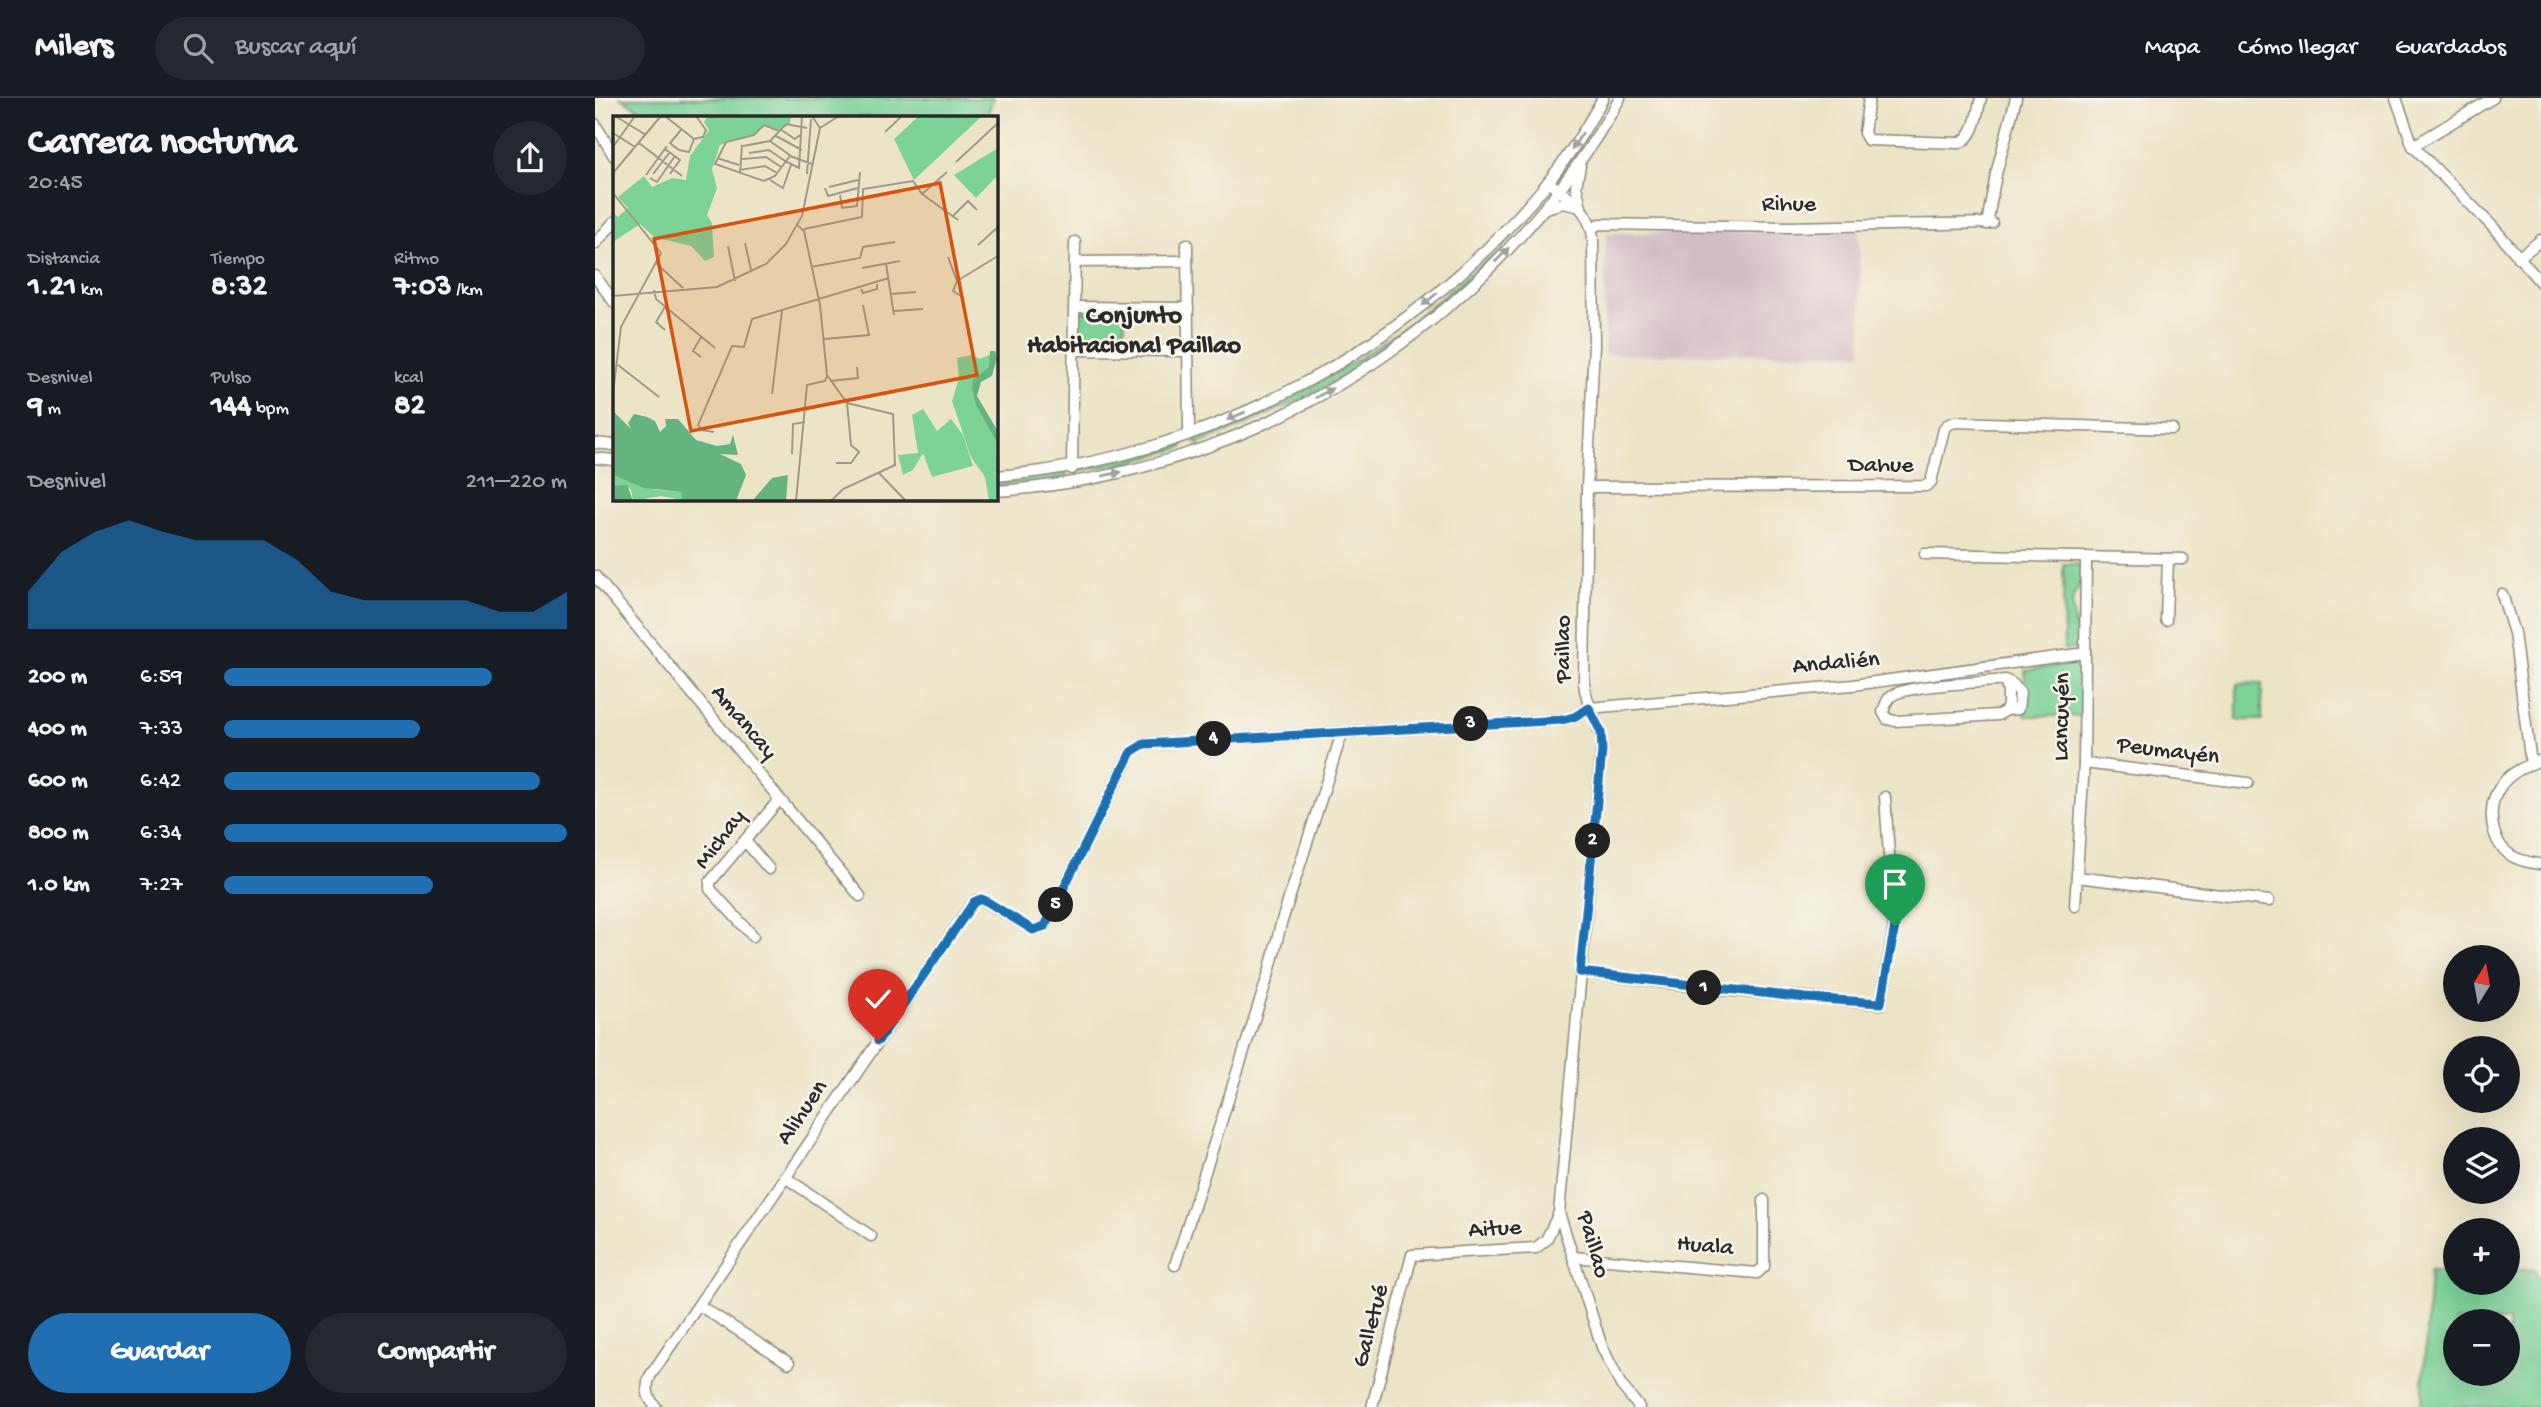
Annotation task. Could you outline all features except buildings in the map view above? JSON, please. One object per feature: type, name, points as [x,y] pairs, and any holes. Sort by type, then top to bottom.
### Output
[{"type":"street","points":[[997,476],[1042,472],[1110,457],[1189,432],[1275,398],[1331,369],[1429,301],[1484,251],[1548,182],[1584,132],[1603,98]]},
{"type":"street","points":[[997,491],[1072,482],[1149,465],[1193,451],[1241,434],[1299,407],[1382,358],[1457,301],[1545,208],[1597,140],[1620,98]]},
{"type":"street","points":[[1869,98],[1864,133],[1868,140],[1959,143],[1967,139],[1972,130],[1981,98]]},
{"type":"street","name":"Rihue","points":[[1592,228],[1598,224],[1788,227],[1990,223],[1996,174],[2016,98]]},
{"type":"street","points":[[2396,98],[2413,146],[2493,226],[2541,283]]},
{"type":"street","points":[[2413,146],[2493,98]]},
{"type":"street","points":[[595,124],[613,154]]},
{"type":"street","points":[[1545,208],[1563,203],[1581,207],[1576,186],[1582,160]]},
{"type":"street","name":"Paillao","points":[[1548,182],[1581,207],[1592,228],[1594,345],[1587,487],[1584,683],[1589,708],[1601,732],[1602,751],[1559,1213],[1607,1360],[1621,1385],[1639,1407]]},
{"type":"street","points":[[595,244],[613,223]]},
{"type":"street","points":[[2518,258],[2541,240]]},
{"type":"street","points":[[1072,482],[1075,242]]},
{"type":"street","points":[[1187,244],[1189,432],[1193,451]]},
{"type":"street","points":[[1075,262],[1187,261]]},
{"type":"street","points":[[595,276],[613,301]]},
{"type":"street","points":[[1074,307],[1188,307]]},
{"type":"street","points":[[1074,350],[1188,351]]},
{"type":"street","name":"Dahue","points":[[1587,487],[1926,486],[1931,482],[1944,429],[1955,422],[2172,429]]},
{"type":"street","points":[[595,443],[613,445]]},
{"type":"street","points":[[595,458],[613,460]]},
{"type":"street","points":[[1925,554],[2183,559]]},
{"type":"street","name":"Lancuyén","points":[[2075,906],[2084,762],[2086,557]]},
{"type":"street","points":[[2166,620],[2168,559]]},
{"type":"street","name":"Amancay","points":[[595,576],[860,896]]},
{"type":"street","points":[[2502,594],[2514,633],[2536,762],[2501,785],[2493,805],[2493,826],[2501,847],[2511,855],[2538,864]]},
{"type":"street","name":"Andalién","points":[[1589,708],[1886,680],[2085,653]]},
{"type":"street","points":[[1886,680],[1888,700],[1883,712],[1887,719],[1895,722],[1998,715],[2007,710],[2018,709],[2019,694],[2013,684],[2005,681],[1909,689],[1892,695],[1888,700]]},
{"type":"street","name":"Alihuen","points":[[656,1407],[648,1395],[650,1376],[974,902],[981,899],[986,901],[1033,930],[1045,926],[1136,746],[1562,720],[1574,717],[1589,708]]},
{"type":"street","points":[[1175,1265],[1269,973],[1281,924],[1342,733]]},
{"type":"street","name":"Peumayén","points":[[2084,762],[2248,783]]},
{"type":"street","points":[[1580,972],[1806,998],[1881,1003],[1895,926],[1885,797]]},
{"type":"street","name":"Michay","points":[[753,936],[710,889],[710,882],[779,800]]},
{"type":"street","points":[[745,841],[768,869]]},
{"type":"street","points":[[2077,877],[2269,901]]},
{"type":"street","points":[[785,1177],[871,1236]]},
{"type":"street","name":"Huala","points":[[1573,1257],[1758,1273],[1764,1268],[1764,1200]]},
{"type":"street","name":"Aitue","points":[[1412,1255],[1536,1248],[1546,1240],[1559,1213]]},
{"type":"street","name":"Galletué","points":[[1372,1407],[1412,1255]]},
{"type":"street","points":[[699,1306],[789,1363]]},
{"type":"shaded area","points":[[1859,230],[1862,353],[1604,355],[1606,233]]},
{"type":"green space","points":[[621,98],[993,98],[987,116],[650,116]]},
{"type":"green space","points":[[1511,235],[1513,238],[1446,302],[1381,352],[1292,403],[1230,431],[1195,443],[1196,438],[1302,392],[1368,352],[1430,307]]},
{"type":"green space","points":[[1078,311],[1125,312],[1124,342],[1081,341],[1077,337]]},
{"type":"green space","points":[[1183,443],[1183,447],[1130,462],[1075,472],[1075,468]]},
{"type":"green space","points":[[1066,472],[1067,476],[997,486],[997,480]]},
{"type":"green space","points":[[2063,564],[2077,564],[2081,568],[2081,583],[2073,597],[2072,608],[2079,632],[2079,649],[2064,649]]},
{"type":"green space","points":[[2073,662],[2080,665],[2082,716],[2025,716],[2025,671]]},
{"type":"green space","points":[[2262,683],[2262,720],[2237,720],[2237,684]]},
{"type":"green space","points":[[2430,1270],[2443,1270],[2443,1295],[2520,1295],[2520,1270],[2535,1270],[2541,1286],[2541,1407],[2418,1407],[2422,1401]]},
{"type":"district","name":"Conjunto Habitacional Paillao","points":[[1134,332]]},
{"type":"route","points":[[878,1041],[974,902],[981,899],[986,901],[1033,930],[1045,926],[1131,752],[1136,746],[1144,744],[1562,720],[1574,717],[1589,708],[1601,732],[1602,751],[1580,972],[1806,998],[1881,1003],[1895,926]]}]
